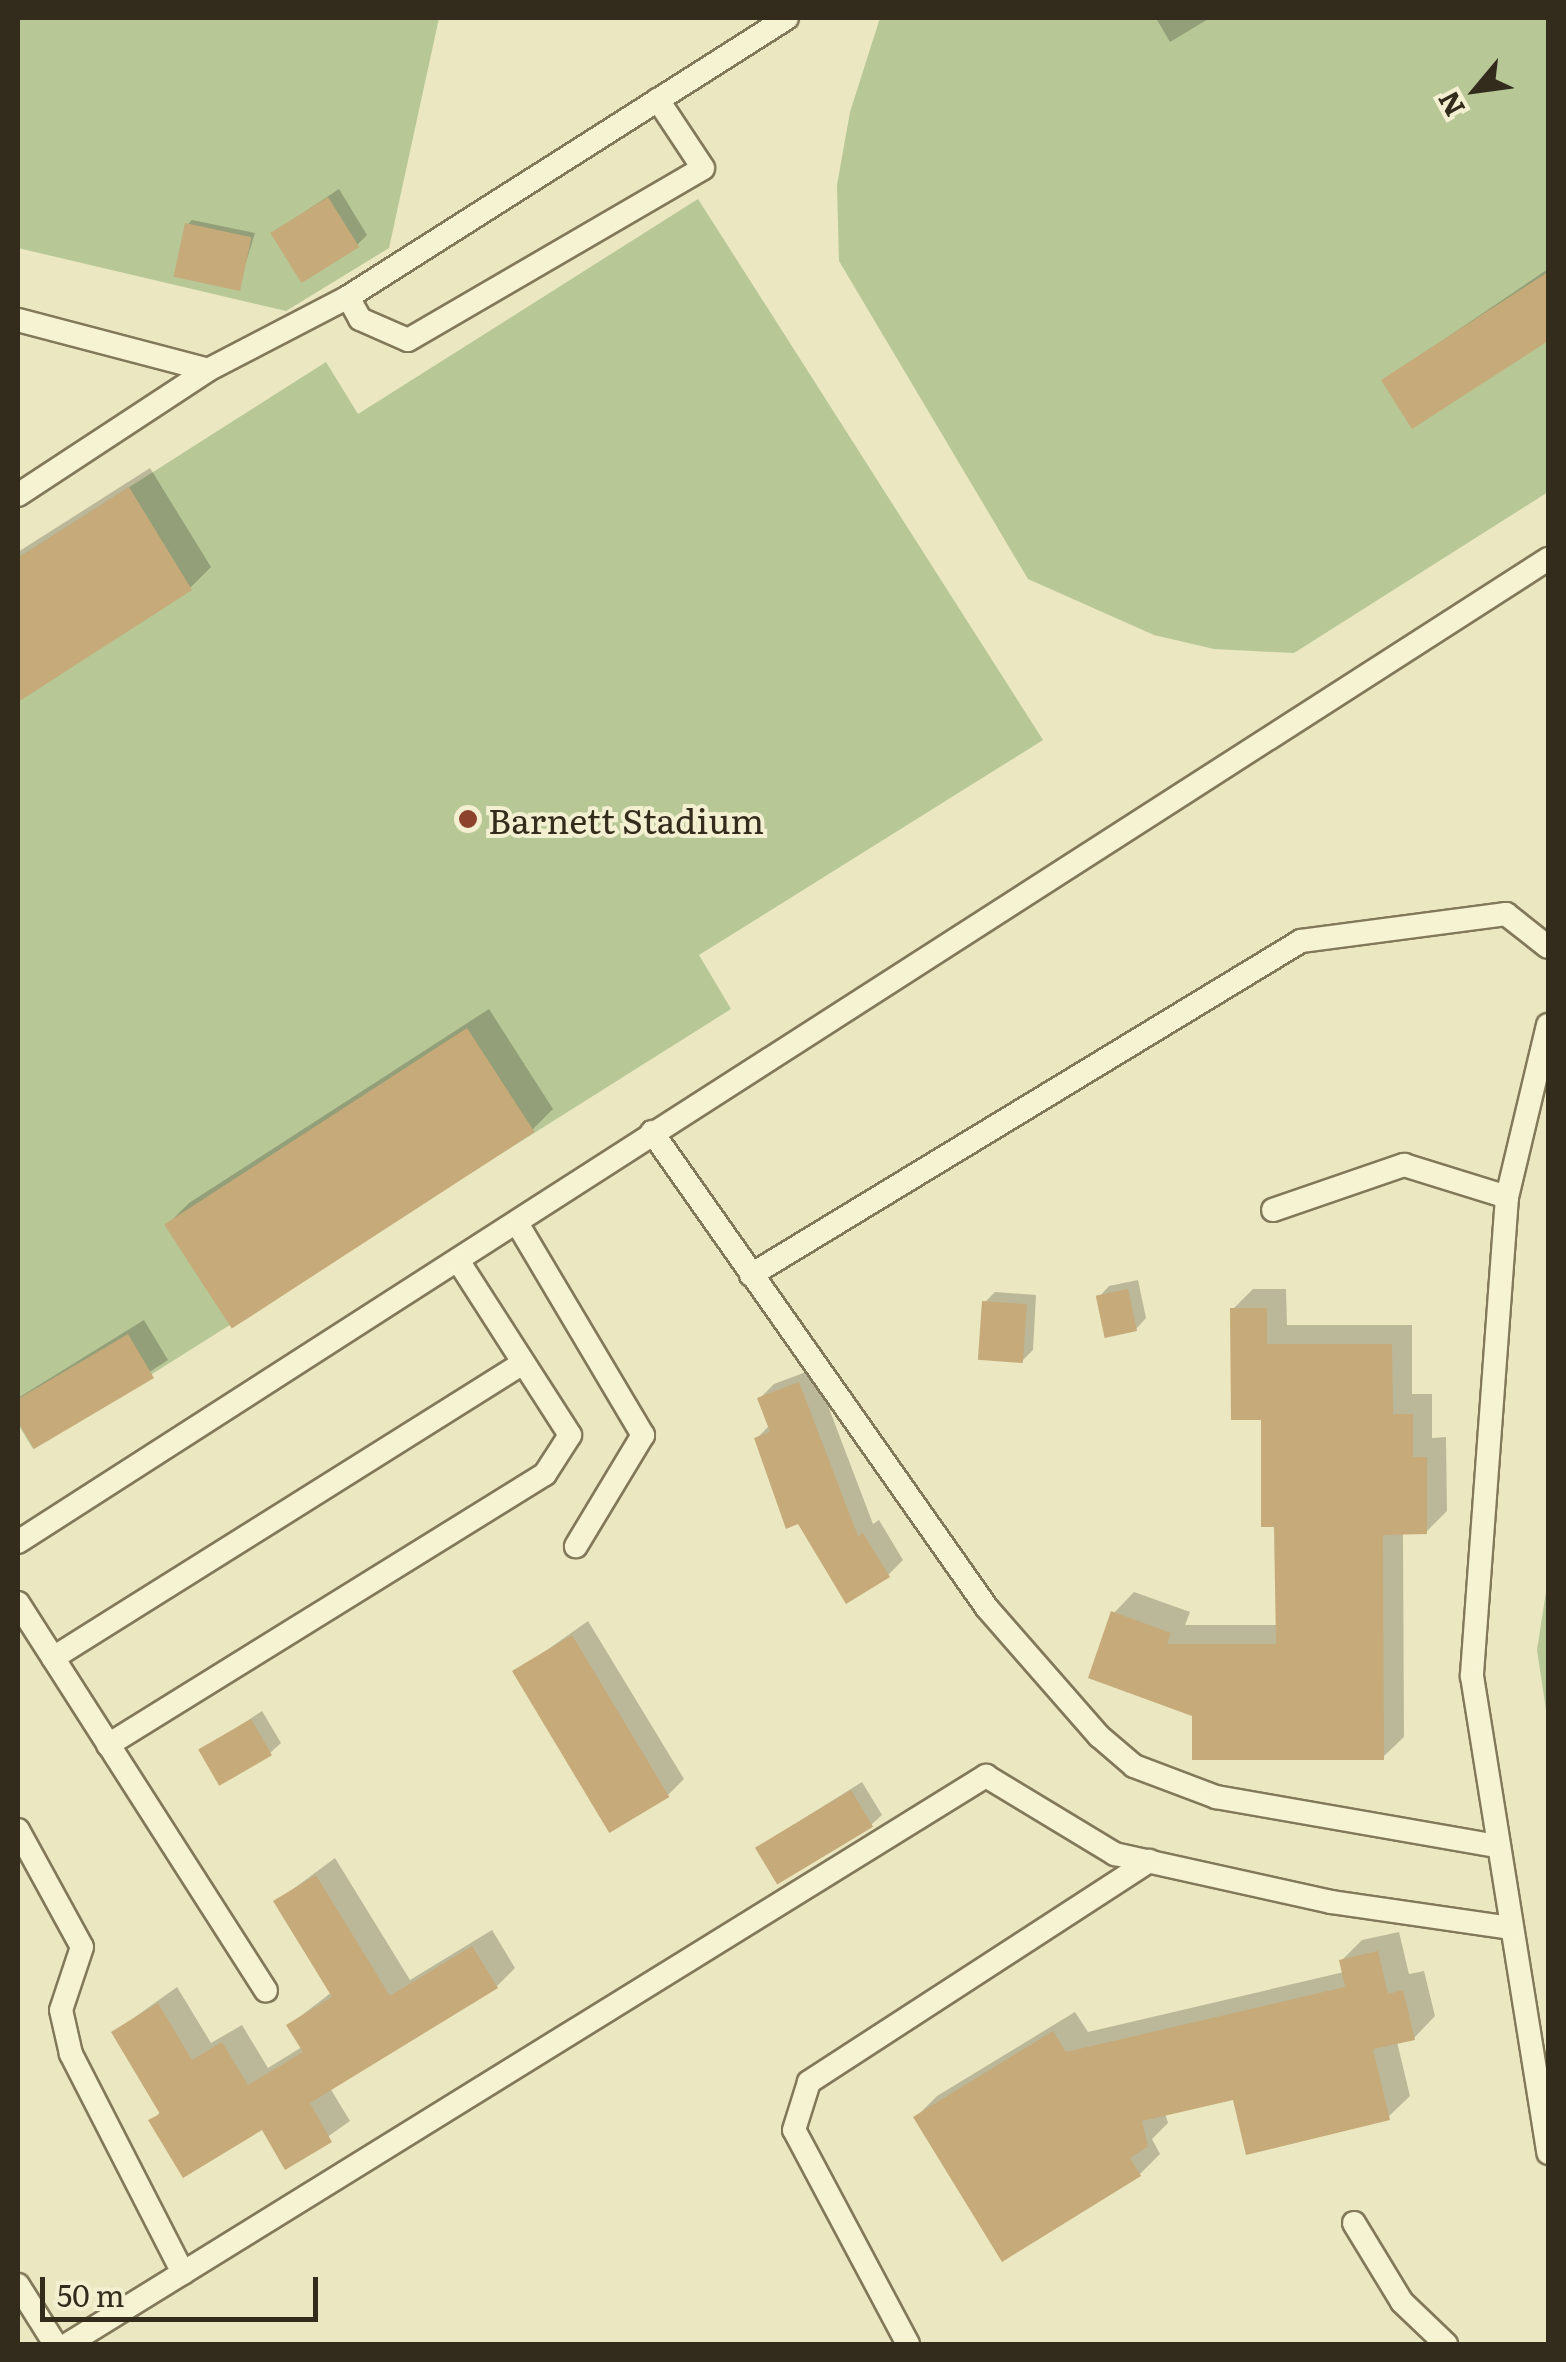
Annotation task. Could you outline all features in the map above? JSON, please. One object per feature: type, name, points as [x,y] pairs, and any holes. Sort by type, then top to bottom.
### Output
[{"type":"lane","points":[[18,496],[208,370],[348,297],[787,18]]},
{"type":"lane","points":[[348,297],[360,318],[408,340],[704,168],[658,100]]},
{"type":"lane","points":[[18,320],[208,370]]},
{"type":"lane","points":[[18,1542],[1548,559]]},
{"type":"lane","points":[[751,1274],[1301,941],[1506,914],[1548,947]]},
{"type":"lane","points":[[1548,1025],[1507,1197],[1472,1676],[1548,2153]]},
{"type":"lane","points":[[652,1132],[987,1608],[1099,1736],[1134,1766],[1216,1797],[1498,1846]]},
{"type":"lane","points":[[1273,1210],[1404,1165],[1507,1197]]},
{"type":"lane","points":[[517,1223],[643,1435],[576,1546]]},
{"type":"lane","points":[[108,1744],[545,1474],[570,1435],[459,1262]]},
{"type":"lane","points":[[52,1658],[523,1363]]},
{"type":"lane","points":[[18,1604],[266,1991]]},
{"type":"lane","points":[[68,2344],[986,1776],[1115,1854],[1332,1902],[1511,1928]]},
{"type":"lane","points":[[18,1830],[82,1946],[62,2010],[71,2054],[183,2273]]},
{"type":"lane","points":[[908,2344],[794,2130],[809,2082],[1149,1861]]},
{"type":"lane","points":[[1354,2223],[1402,2302],[1446,2344]]},
{"type":"lane","points":[[18,2285],[55,2344]]},
{"type":"green space","points":[[18,18],[439,18],[389,248],[286,311],[18,248]]},
{"type":"green space","points":[[880,18],[1548,18],[1548,492],[1294,653],[1214,649],[1154,635],[1028,579],[839,261],[837,185],[850,112]]},
{"type":"green space","name":"Barnett Stadium","points":[[698,199],[1043,740],[699,955],[731,1009],[33,1449],[18,1424],[18,558],[326,362],[358,414]]},
{"type":"green space","points":[[1548,1579],[1548,1723],[1537,1650]]},
{"type":"building","points":[[328,197],[359,247],[302,283],[270,233]]},
{"type":"building","points":[[185,223],[252,237],[240,291],[174,277]]},
{"type":"building","points":[[1548,272],[1548,341],[1412,429],[1381,380]]},
{"type":"building","points":[[129,487],[192,590],[18,702],[18,558]]},
{"type":"building","points":[[467,1028],[535,1132],[232,1329],[164,1225]]},
{"type":"building","points":[[1128,1289],[1137,1331],[1105,1338],[1096,1296]]},
{"type":"building","points":[[982,1301],[1027,1304],[1023,1363],[978,1360]]},
{"type":"building","points":[[1230,1308],[1267,1308],[1267,1344],[1392,1344],[1393,1414],[1413,1414],[1413,1457],[1427,1457],[1427,1534],[1383,1535],[1384,1760],[1192,1760],[1192,1716],[1088,1678],[1111,1611],[1171,1633],[1167,1644],[1276,1644],[1274,1527],[1261,1527],[1261,1420],[1231,1420]]},
{"type":"building","points":[[128,1334],[154,1378],[34,1449],[18,1422],[18,1399]]},
{"type":"building","points":[[799,1382],[858,1536],[863,1533],[890,1577],[846,1604],[798,1524],[786,1529],[754,1438],[770,1432],[757,1398]]},
{"type":"building","points":[[572,1635],[669,1797],[609,1833],[512,1671]]},
{"type":"building","points":[[251,1719],[272,1755],[219,1786],[198,1750]]},
{"type":"building","points":[[851,1790],[873,1827],[777,1885],[755,1848]]},
{"type":"building","points":[[316,1875],[390,1996],[472,1946],[498,1988],[310,2103],[332,2142],[285,2170],[262,2130],[183,2178],[148,2120],[160,2114],[111,2032],[158,2003],[192,2060],[222,2042],[248,2085],[303,2052],[286,2025],[332,1997],[273,1901]]},
{"type":"building","points":[[1378,1951],[1388,1994],[1403,1990],[1415,2040],[1373,2049],[1390,2120],[1246,2155],[1233,2100],[1142,2121],[1148,2146],[1130,2158],[1141,2176],[1002,2262],[913,2117],[1053,2031],[1066,2052],[1345,1987],[1339,1960]]},
{"type":"place","name":"Barnett Stadium","points":[[468,819]]}]
